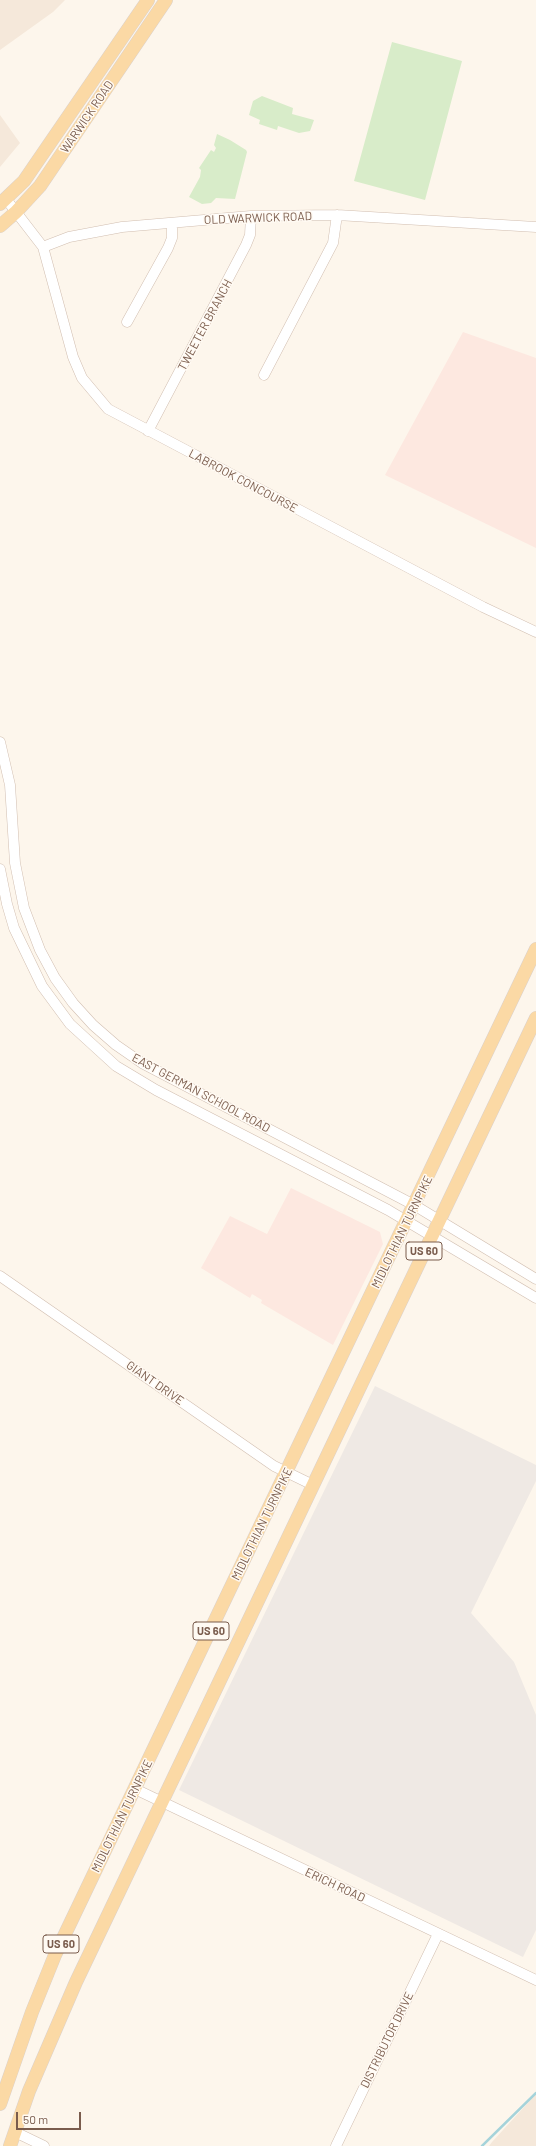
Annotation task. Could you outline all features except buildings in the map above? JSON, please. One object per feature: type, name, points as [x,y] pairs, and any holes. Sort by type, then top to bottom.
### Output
[{"type":"main road","name":"WARWICK ROAD","points":[[3,202],[24,181],[148,0]]},
{"type":"main road","name":"WARWICK ROAD","points":[[0,226],[16,212],[40,186],[166,0]]},
{"type":"main road","name":"MIDLOTHIAN TURNPIKE","points":[[0,2104],[32,2012],[55,1955],[536,949]]},
{"type":"main road","name":"US 60","points":[[10,2146],[29,2091],[63,2010],[536,1018]]},
{"type":"street","points":[[3,202],[16,212],[43,247]]},
{"type":"street","points":[[264,375],[333,243],[337,215]]},
{"type":"street","name":"OLD WARWICK ROAD","points":[[43,247],[69,237],[90,232],[251,216],[337,215],[536,227]]},
{"type":"street","name":"TWEETER BRANCH","points":[[148,431],[246,247],[250,235],[251,216]]},
{"type":"street","points":[[127,322],[170,243],[173,232],[172,223]]},
{"type":"street","name":"LABROOK CONCOURSE","points":[[43,247],[73,356],[82,378],[108,409],[484,607],[536,632]]},
{"type":"street","name":"EAST GERMAN SCHOOL ROAD","points":[[0,742],[7,769],[12,801],[17,878],[29,923],[47,964],[73,1003],[104,1035],[142,1063],[414,1205],[536,1279]]},
{"type":"street","name":"EAST GERMAN SCHOOL ROAD","points":[[0,869],[10,916],[20,945],[42,986],[57,1007],[81,1035],[116,1066],[175,1099],[407,1220],[536,1298]]},
{"type":"street","points":[[175,1099],[183,1085]]},
{"type":"street","name":"GIANT DRIVE","points":[[0,1276],[287,1472],[313,1485]]},
{"type":"street","name":"ERICH ROAD","points":[[135,1789],[536,1980]]},
{"type":"street","name":"DISTRIBUTOR DRIVE","points":[[336,2146],[438,1934]]},
{"type":"street","points":[[15,2132],[44,2146]]},
{"type":"shaded area","points":[[0,0],[65,0],[53,12],[0,50]]},
{"type":"shaded area","points":[[0,115],[20,143],[0,167]]},
{"type":"shaded area","points":[[463,332],[536,358],[536,548],[385,475]]},
{"type":"shaded area","points":[[291,1188],[380,1232],[383,1244],[333,1345],[261,1303],[262,1300],[252,1294],[250,1298],[201,1268],[230,1216],[267,1234]]},
{"type":"shaded area","points":[[375,1386],[536,1465],[536,1481],[471,1613],[514,1662],[536,1715],[536,1930],[523,1957],[179,1790]]},
{"type":"shaded area","points":[[536,2094],[536,2146],[489,2146],[492,2142]]},
{"type":"green space","points":[[392,42],[462,61],[425,200],[354,181]]},
{"type":"green space","points":[[262,96],[293,108],[292,114],[314,120],[310,131],[299,133],[278,126],[277,130],[259,124],[260,120],[249,115],[253,101]]},
{"type":"green space","points":[[217,134],[230,140],[247,152],[235,199],[216,198],[211,203],[202,204],[189,197],[200,177],[201,170],[199,168],[211,150],[214,152],[216,148],[214,145]]},
{"type":"waterway","points":[[482,2146],[536,2093]]}]
